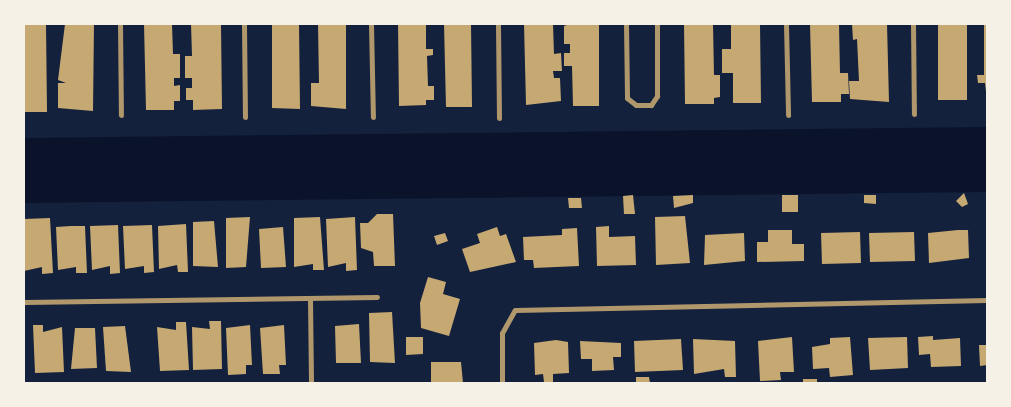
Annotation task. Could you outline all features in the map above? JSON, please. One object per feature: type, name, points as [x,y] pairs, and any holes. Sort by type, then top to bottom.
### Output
[{"type":"street","points":[[120,24],[121,115]]},
{"type":"street","points":[[244,24],[245,116]]},
{"type":"street","points":[[371,24],[373,117]]},
{"type":"street","points":[[498,24],[499,118]]},
{"type":"street","points":[[626,24],[627,98],[636,105],[651,105],[657,96],[657,24]]},
{"type":"street","points":[[786,24],[788,115]]},
{"type":"street","points":[[913,24],[914,114]]},
{"type":"street","points":[[24,302],[377,297]]},
{"type":"street","points":[[310,299],[311,383]]},
{"type":"street","points":[[502,383],[502,333],[515,310],[987,300]]},
{"type":"water","points":[[987,127],[987,192],[24,203],[24,138]]},
{"type":"building","points":[[24,24],[46,24],[47,112],[24,112]]},
{"type":"building","points":[[65,24],[94,24],[93,111],[58,108],[58,83],[66,83],[58,80]]},
{"type":"building","points":[[144,24],[172,24],[173,54],[180,54],[180,78],[174,78],[174,86],[180,85],[180,101],[174,101],[174,110],[146,110]]},
{"type":"building","points":[[191,24],[221,24],[222,109],[193,110],[193,100],[186,100],[186,88],[192,88],[192,78],[185,78],[185,56],[192,56]]},
{"type":"building","points":[[272,24],[299,24],[300,109],[272,108]]},
{"type":"building","points":[[318,24],[346,24],[346,109],[311,106],[311,83],[319,83]]},
{"type":"building","points":[[398,24],[426,24],[426,49],[433,49],[433,55],[427,56],[428,86],[434,86],[434,100],[426,100],[426,105],[399,106]]},
{"type":"building","points":[[444,24],[471,24],[472,107],[446,107]]},
{"type":"building","points":[[524,24],[553,24],[554,54],[561,53],[562,71],[553,71],[554,78],[560,78],[561,101],[526,105]]},
{"type":"building","points":[[570,24],[599,24],[599,106],[573,106],[572,66],[564,66],[564,53],[570,53],[570,44],[564,44],[564,26]]},
{"type":"building","points":[[684,24],[713,24],[714,75],[720,75],[720,97],[714,98],[714,104],[685,104]]},
{"type":"building","points":[[731,24],[760,24],[761,103],[733,103],[733,73],[722,73],[722,49],[731,49]]},
{"type":"building","points":[[810,24],[839,24],[840,73],[848,73],[849,94],[841,94],[841,102],[812,102]]},
{"type":"building","points":[[852,24],[887,24],[889,102],[850,99],[849,81],[859,81],[857,39],[853,40]]},
{"type":"building","points":[[938,24],[967,24],[967,100],[938,100]]},
{"type":"building","points":[[984,24],[987,24],[987,100],[985,83],[978,83],[977,75],[984,75]]},
{"type":"building","points":[[964,193],[968,204],[962,207],[956,201]]},
{"type":"building","points":[[633,195],[635,214],[624,214],[623,196]]},
{"type":"building","points":[[693,195],[693,203],[674,208],[673,196]]},
{"type":"building","points":[[782,195],[798,195],[798,212],[782,212]]},
{"type":"building","points":[[864,195],[876,195],[876,204],[864,203]]},
{"type":"building","points":[[568,198],[581,198],[582,208],[569,208]]},
{"type":"building","points":[[377,214],[393,214],[395,266],[374,266],[373,252],[361,248],[360,223],[368,223]]},
{"type":"building","points":[[685,216],[690,263],[656,265],[655,217]]},
{"type":"building","points":[[250,217],[246,267],[226,268],[226,218]]},
{"type":"building","points":[[320,217],[324,270],[313,270],[313,264],[294,267],[294,218]]},
{"type":"building","points":[[355,217],[357,270],[346,271],[346,263],[328,267],[326,219]]},
{"type":"building","points":[[50,218],[53,273],[42,274],[42,267],[24,271],[24,219]]},
{"type":"building","points":[[214,221],[218,267],[193,266],[193,222]]},
{"type":"building","points":[[186,224],[188,272],[178,272],[177,265],[159,269],[158,226]]},
{"type":"building","points":[[118,225],[120,273],[110,274],[110,266],[92,270],[90,226]]},
{"type":"building","points":[[152,225],[154,272],[144,273],[144,266],[125,269],[123,226]]},
{"type":"building","points":[[85,226],[87,273],[76,273],[76,267],[58,270],[56,227]]},
{"type":"building","points":[[609,226],[609,237],[635,236],[636,265],[597,266],[596,227]]},
{"type":"building","points":[[283,227],[286,267],[261,268],[259,229]]},
{"type":"building","points":[[497,227],[500,236],[506,234],[516,262],[470,272],[462,249],[480,243],[477,234]]},
{"type":"building","points":[[577,228],[579,266],[534,268],[533,260],[524,260],[523,237],[562,235],[562,229]]},
{"type":"building","points":[[768,230],[792,230],[792,244],[804,244],[804,261],[757,262],[757,242],[768,242]]},
{"type":"building","points":[[968,230],[969,258],[929,263],[928,233]]},
{"type":"building","points":[[860,232],[861,263],[822,264],[821,233]]},
{"type":"building","points":[[914,232],[915,261],[870,262],[869,233]]},
{"type":"building","points":[[445,233],[448,241],[437,245],[434,236]]},
{"type":"building","points":[[744,233],[745,261],[704,265],[705,235]]},
{"type":"building","points":[[428,277],[446,282],[443,294],[460,299],[449,336],[421,328],[420,303]]},
{"type":"building","points":[[392,312],[395,363],[370,362],[369,313]]},
{"type":"building","points":[[209,321],[221,321],[222,369],[193,370],[192,327],[210,329]]},
{"type":"building","points":[[176,322],[186,322],[189,370],[160,371],[157,327],[176,330]]},
{"type":"building","points":[[359,324],[361,363],[336,363],[335,326]]},
{"type":"building","points":[[33,325],[43,325],[43,332],[62,327],[64,372],[35,373]]},
{"type":"building","points":[[250,325],[252,365],[246,365],[246,374],[228,375],[226,328]]},
{"type":"building","points":[[284,325],[286,365],[279,365],[280,374],[263,374],[260,328]]},
{"type":"building","points":[[125,326],[131,372],[106,371],[103,327]]},
{"type":"building","points":[[75,328],[95,328],[97,368],[71,369]]},
{"type":"building","points":[[933,336],[933,340],[960,338],[961,366],[931,367],[930,354],[919,355],[918,337]]},
{"type":"building","points":[[406,337],[423,337],[423,354],[406,355]]},
{"type":"building","points":[[792,337],[794,372],[780,372],[781,380],[760,381],[758,341]]},
{"type":"building","points":[[850,337],[853,375],[830,377],[829,368],[813,369],[812,347],[830,344],[830,338]]},
{"type":"building","points":[[907,337],[908,368],[870,370],[868,338]]},
{"type":"building","points":[[681,339],[683,370],[635,372],[634,341]]},
{"type":"building","points":[[693,339],[735,341],[736,377],[725,377],[724,369],[694,374]]},
{"type":"building","points":[[556,340],[568,342],[569,373],[553,374],[553,382],[544,382],[543,374],[535,375],[534,343]]},
{"type":"building","points":[[580,341],[621,343],[621,357],[613,357],[614,370],[592,371],[592,359],[581,359]]},
{"type":"building","points":[[979,345],[987,345],[987,365],[980,366]]},
{"type":"building","points":[[431,362],[461,362],[463,383],[431,383]]},
{"type":"building","points":[[636,377],[649,377],[650,383],[636,383]]},
{"type":"building","points":[[803,379],[817,379],[817,383],[803,383]]}]
